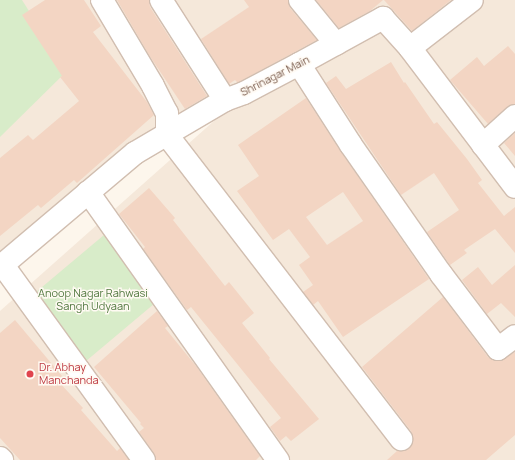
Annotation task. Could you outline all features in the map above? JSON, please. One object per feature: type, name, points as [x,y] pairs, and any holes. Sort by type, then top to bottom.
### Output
[{"type":"street","points":[[102,0],[153,86],[167,113],[167,135],[401,439]]},
{"type":"street","points":[[161,0],[225,100]]},
{"type":"street","points":[[300,0],[336,44]]},
{"type":"street","points":[[410,48],[472,0]]},
{"type":"street","name":"Shrinagar Main","points":[[1,265],[136,152],[225,100],[244,93],[383,18],[410,48],[515,187]]},
{"type":"street","points":[[299,64],[351,145],[432,261],[498,349],[515,336]]},
{"type":"street","points":[[483,145],[515,116]]},
{"type":"street","points":[[88,192],[278,460]]},
{"type":"street","points":[[1,265],[144,460]]},
{"type":"shaded area","points":[[0,0],[515,0],[515,460],[0,460],[0,311],[241,97],[133,164],[0,283]]},
{"type":"green space","points":[[0,0],[22,0],[67,71],[0,137]]},
{"type":"green space","name":"Anoop Nagar Rahwasi Sangh Udyaan","points":[[104,235],[159,300],[83,364],[28,299]]},
{"type":"building","points":[[45,0],[84,0],[101,26],[93,32],[147,102],[154,115],[77,183],[74,180],[41,208],[38,205],[0,236],[0,158],[28,135],[33,140],[79,101],[60,77],[62,76],[22,15]]},
{"type":"building","points":[[117,0],[149,0],[150,7],[207,96],[185,109],[149,55]]},
{"type":"building","points":[[244,0],[288,0],[290,8],[317,40],[239,82],[235,80],[229,84],[201,39],[249,7]]},
{"type":"building","points":[[316,0],[383,0],[370,11],[339,28]]},
{"type":"building","points":[[384,0],[451,0],[412,31]]},
{"type":"building","points":[[508,46],[515,54],[515,104],[507,107],[488,124],[450,80],[477,57],[484,66]]},
{"type":"building","points":[[391,62],[404,83],[405,82],[434,124],[437,122],[467,159],[482,180],[478,183],[504,216],[515,207],[515,253],[495,229],[464,250],[467,253],[450,265],[427,232],[459,210],[434,173],[401,195],[326,83],[336,76],[346,89]]},
{"type":"building","points":[[306,98],[341,152],[429,279],[343,337],[318,301],[313,305],[303,292],[313,285],[299,265],[310,257],[289,229],[273,240],[237,191],[259,176],[238,145]],"holes":[[[343,192],[363,221],[327,245],[306,217]]]},
{"type":"building","points":[[515,133],[515,156],[504,143]]},
{"type":"building","points":[[149,188],[175,218],[173,220],[225,286],[229,282],[254,313],[242,323],[270,358],[269,359],[319,419],[291,441],[286,436],[280,441],[270,427],[281,418],[191,307],[187,310],[143,249],[145,247],[119,214]]},
{"type":"building","points":[[515,265],[515,317],[501,303],[487,314],[462,280],[478,267],[492,285]]},
{"type":"building","points":[[443,297],[488,357],[493,360],[500,361],[515,352],[515,435],[486,460],[387,460],[397,451],[409,449],[413,443],[413,437],[411,431],[362,367]]},
{"type":"building","points":[[157,311],[168,326],[165,328],[196,366],[260,456],[256,460],[156,460],[154,453],[139,432],[144,428],[140,424],[141,423],[94,367]]},
{"type":"building","points":[[15,320],[62,376],[57,380],[83,408],[81,410],[117,451],[120,448],[129,460],[20,460],[0,438],[0,333]]},
{"type":"place","name":"Dr. Abhay Manchanda","points":[[30,374]]}]
